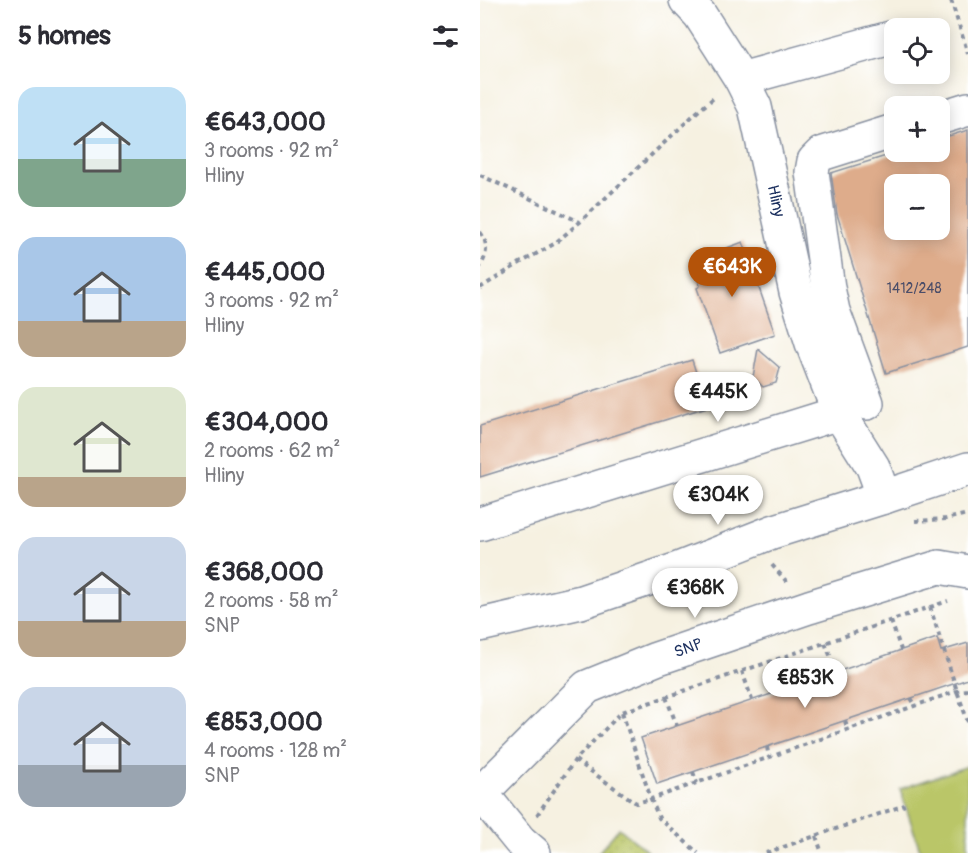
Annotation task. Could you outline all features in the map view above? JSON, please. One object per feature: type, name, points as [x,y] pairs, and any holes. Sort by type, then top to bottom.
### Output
[{"type":"street","name":"Hliny","points":[[686,0],[700,15],[748,93],[796,292],[812,343],[853,408],[884,497]]},
{"type":"street","points":[[748,93],[884,41]]},
{"type":"street","points":[[950,114],[968,109]]},
{"type":"street","points":[[480,524],[853,408],[828,288],[812,172],[814,161],[821,154],[884,134]]},
{"type":"street","points":[[480,625],[581,602],[678,569],[772,532],[968,469]]},
{"type":"street","name":"SNP","points":[[527,847],[480,794],[587,687],[700,644],[939,567],[968,572]]},
{"type":"path","points":[[951,0],[968,54]]},
{"type":"path","points":[[480,288],[520,262],[554,244],[723,90],[748,93]]},
{"type":"path","points":[[480,175],[580,222]]},
{"type":"path","points":[[480,232],[483,235],[487,252],[480,267]]},
{"type":"path","points":[[480,261],[485,259]]},
{"type":"path","points":[[527,847],[575,760],[622,712],[949,601]]},
{"type":"path","points":[[930,607],[968,722]]},
{"type":"path","points":[[891,621],[901,650]]},
{"type":"path","points":[[825,643],[837,672]]},
{"type":"path","points":[[742,671],[752,700]]},
{"type":"path","points":[[575,760],[636,803],[968,690]]},
{"type":"path","points":[[666,697],[677,726]]},
{"type":"path","points":[[911,698],[916,706]]},
{"type":"path","points":[[622,712],[659,818],[698,853]]},
{"type":"path","points":[[845,721],[848,730]]},
{"type":"path","points":[[767,747],[769,758]]},
{"type":"path","points":[[693,772],[697,783]]},
{"type":"path","points":[[766,853],[905,805]]},
{"type":"path","points":[[816,836],[822,853]]},
{"type":"green space","points":[[968,766],[968,853],[921,853],[900,789]]},
{"type":"green space","points":[[619,828],[648,852],[598,853]]},
{"type":"building","points":[[968,130],[968,347],[886,373],[837,214],[831,173],[884,157],[884,162],[950,162],[950,136]]},
{"type":"building","points":[[743,242],[775,334],[720,353],[697,288],[700,286],[692,261]]},
{"type":"building","points":[[758,349],[780,368],[776,383],[763,387],[753,377]]},
{"type":"building","points":[[692,360],[707,407],[480,477],[480,426]]},
{"type":"building","points":[[937,638],[941,651],[968,643],[968,679],[657,784],[641,738]]}]
